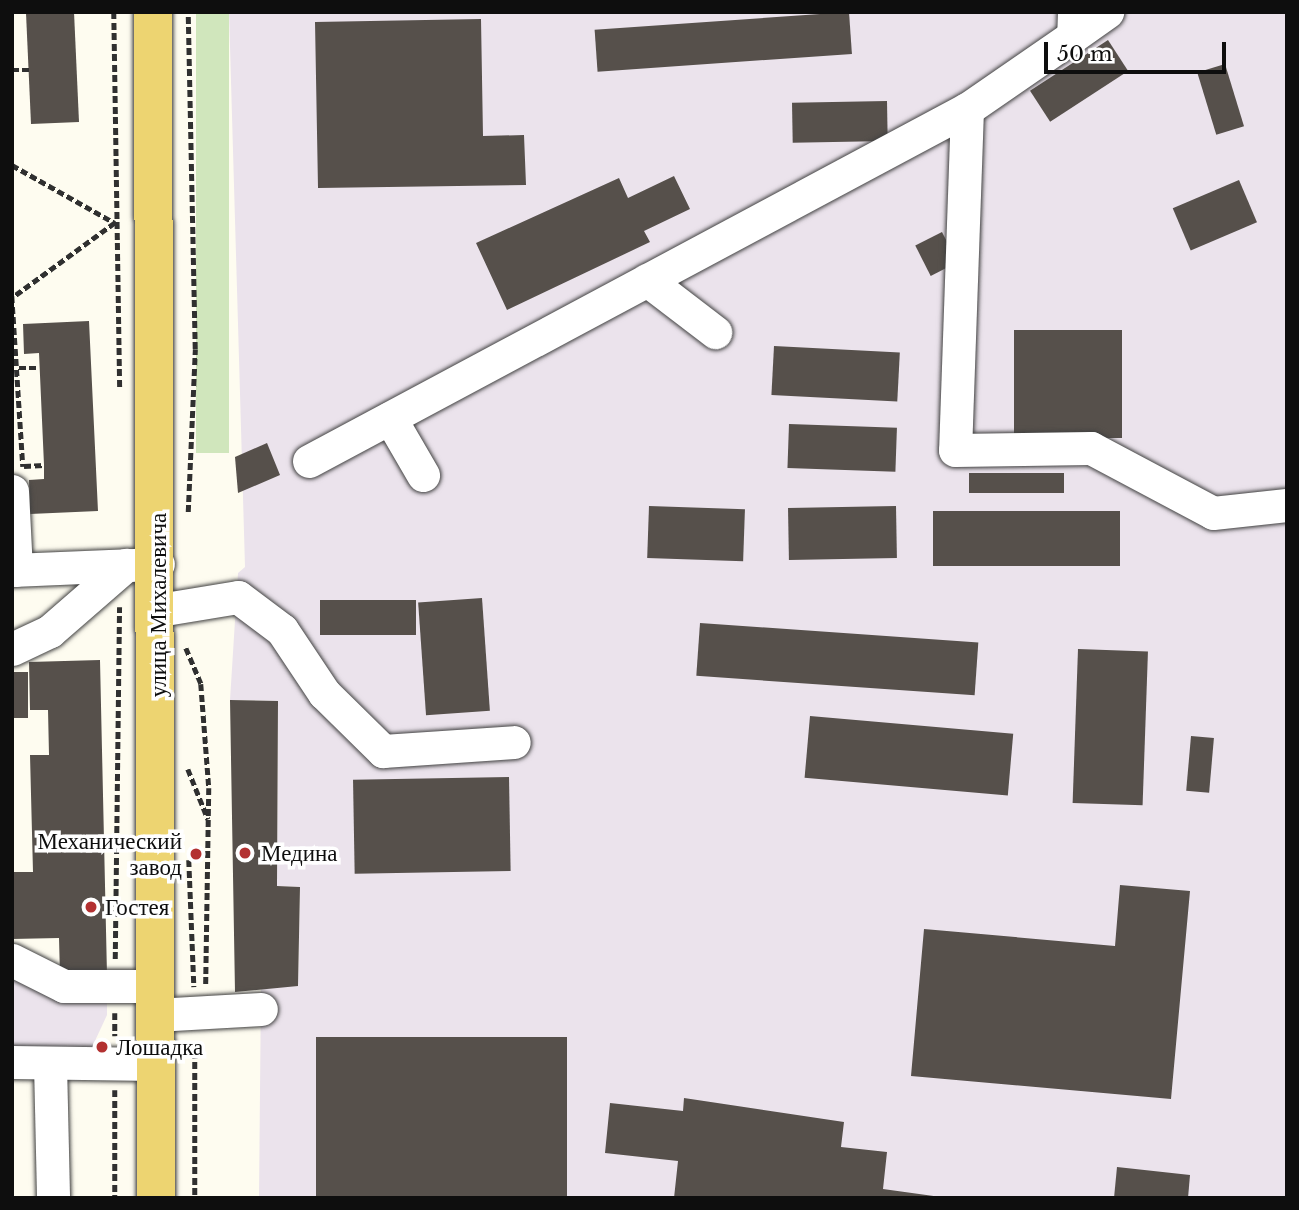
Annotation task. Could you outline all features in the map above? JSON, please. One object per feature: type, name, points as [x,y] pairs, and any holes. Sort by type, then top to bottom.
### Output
[{"type":"main road","name":"улица Михалевича","points":[[153,12],[142,564],[159,610],[156,1198]]},
{"type":"street","points":[[309,461],[967,109],[1073,24],[1107,12]]},
{"type":"street","points":[[967,109],[956,450],[1091,448],[1213,513],[1287,505]]},
{"type":"street","points":[[647,280],[715,332]]},
{"type":"street","points":[[390,418],[423,475]]},
{"type":"street","points":[[20,479],[14,570],[142,564]]},
{"type":"street","points":[[12,649],[50,631],[142,564]]},
{"type":"street","points":[[159,610],[238,597],[282,630],[324,693],[383,751],[514,742]]},
{"type":"street","points":[[12,960],[64,986],[155,1001],[202,1016],[261,1009]]},
{"type":"street","points":[[12,1062],[155,1064]]},
{"type":"street","points":[[50,1063],[53,1198]]},
{"type":"path","points":[[12,70],[29,70]]},
{"type":"path","points":[[12,165],[115,223],[14,296],[19,368],[20,479],[44,466]]},
{"type":"path","points":[[19,368],[39,368]]},
{"type":"path","points":[[185,644],[201,684],[209,824],[202,1016]]},
{"type":"path","points":[[185,762],[209,824]]},
{"type":"shaded area","points":[[229,12],[1287,12],[1287,1198],[259,1198],[261,985],[298,985],[300,887],[277,886],[278,701],[230,700],[238,573],[245,567]]},
{"type":"shaded area","points":[[12,970],[107,996],[107,1015],[88,1056],[12,1057]]},
{"type":"green space","points":[[196,12],[229,12],[229,453],[196,453]]},
{"type":"building","points":[[74,12],[79,122],[31,124],[26,13]]},
{"type":"building","points":[[849,12],[852,54],[598,72],[595,30]]},
{"type":"building","points":[[481,19],[483,136],[524,135],[526,185],[318,188],[315,22]]},
{"type":"building","points":[[1108,40],[1128,71],[1050,122],[1030,91]]},
{"type":"building","points":[[1225,64],[1244,126],[1216,135],[1197,72]]},
{"type":"building","points":[[887,101],[888,141],[793,143],[792,103]]},
{"type":"building","points":[[674,176],[690,209],[644,231],[650,242],[507,310],[476,243],[619,178],[628,198]]},
{"type":"building","points":[[1239,180],[1257,222],[1191,250],[1173,208]]},
{"type":"building","points":[[942,232],[957,262],[931,276],[915,246]]},
{"type":"building","points":[[89,321],[98,511],[30,514],[29,480],[44,479],[44,465],[39,353],[24,354],[23,324]]},
{"type":"building","points":[[1014,330],[1122,330],[1122,438],[1014,438]]},
{"type":"building","points":[[774,346],[900,353],[897,402],[771,395]]},
{"type":"building","points":[[789,424],[897,428],[895,472],[787,468]]},
{"type":"building","points":[[267,443],[280,475],[238,493],[235,457]]},
{"type":"building","points":[[969,473],[1064,473],[1064,493],[969,493]]},
{"type":"building","points":[[649,506],[745,509],[743,561],[647,558]]},
{"type":"building","points":[[896,506],[897,558],[789,560],[788,508]]},
{"type":"building","points":[[933,511],[1120,511],[1120,566],[933,566]]},
{"type":"building","points":[[482,598],[490,711],[426,715],[418,602]]},
{"type":"building","points":[[320,600],[416,600],[416,635],[320,635]]},
{"type":"building","points":[[700,623],[978,642],[975,695],[696,676]]},
{"type":"building","points":[[1078,649],[1148,651],[1143,805],[1073,803]]},
{"type":"building","points":[[100,660],[107,975],[60,976],[59,938],[12,939],[12,872],[33,872],[30,755],[49,755],[48,710],[30,710],[29,662]]},
{"type":"building","points":[[12,672],[28,672],[28,718],[12,718]]},
{"type":"building","points":[[230,700],[278,701],[277,886],[300,887],[298,986],[235,992]]},
{"type":"building","points":[[810,716],[1013,734],[1008,796],[805,778]]},
{"type":"building","points":[[1191,736],[1214,738],[1209,793],[1186,791]]},
{"type":"building","points":[[509,777],[511,871],[355,874],[353,780]]},
{"type":"building","points":[[1120,885],[1190,891],[1171,1099],[911,1076],[924,929],[1115,946]]},
{"type":"building","points":[[316,1037],[567,1037],[567,1198],[316,1198]]},
{"type":"building","points":[[684,1098],[844,1122],[841,1147],[887,1152],[883,1189],[948,1198],[674,1198],[678,1161],[605,1153],[610,1103],[683,1111]]},
{"type":"building","points":[[1117,1167],[1190,1175],[1188,1198],[1114,1198]]},
{"type":"place","name":"Медина","points":[[245,853]]},
{"type":"place","name":"Механический завод","points":[[196,854]]},
{"type":"place","name":"Гостея","points":[[91,907]]},
{"type":"place","name":"Лошадка","points":[[102,1047]]}]
